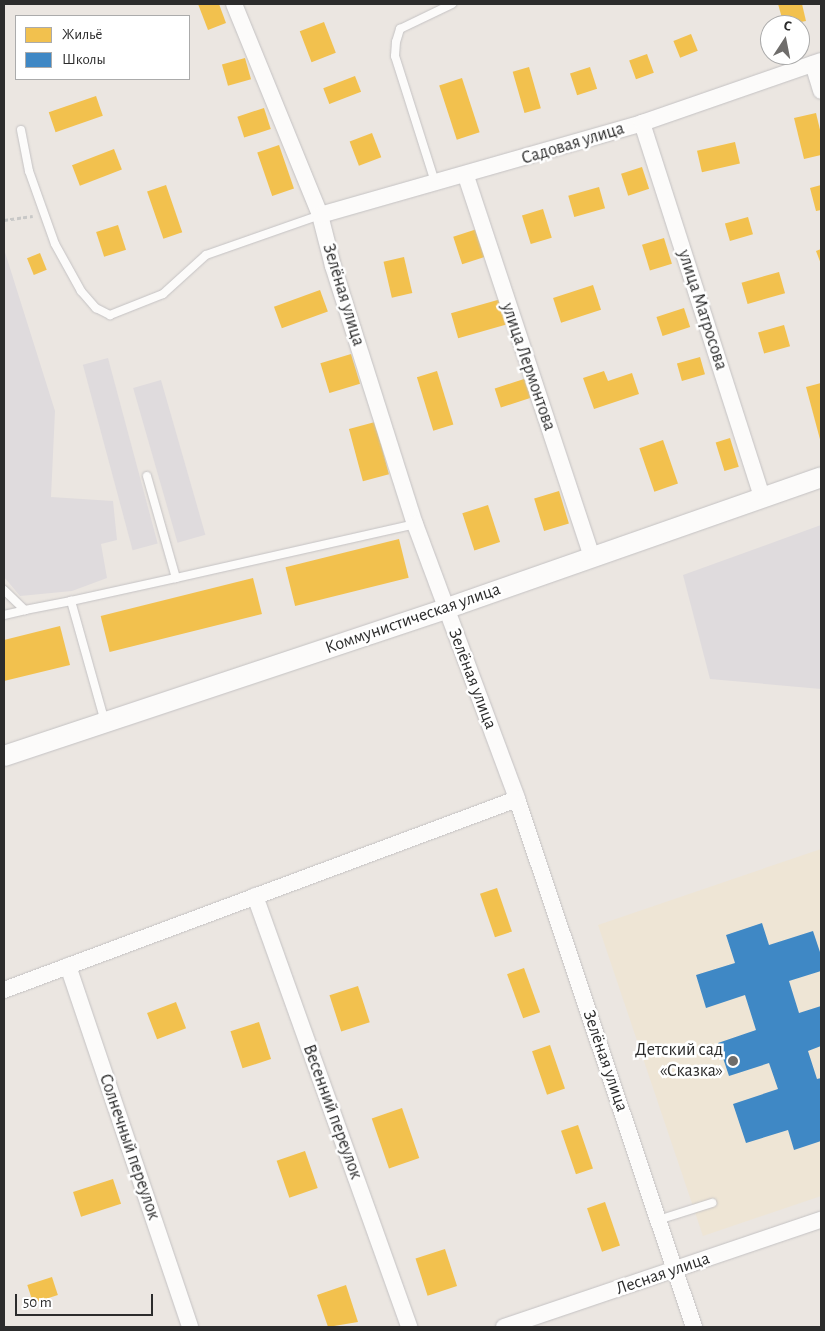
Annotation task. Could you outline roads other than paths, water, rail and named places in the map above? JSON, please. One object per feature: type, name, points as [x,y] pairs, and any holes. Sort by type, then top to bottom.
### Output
[{"type":"street","name":"Зелёная улица","points":[[234,4],[320,215],[333,266],[415,524],[518,799],[694,1327]]},
{"type":"street","name":"Садовая улица","points":[[320,215],[466,176],[642,123],[817,62]]},
{"type":"street","points":[[817,62],[821,91]]},
{"type":"street","name":"улица Матросова","points":[[642,123],[762,497]]},
{"type":"street","name":"улица Лермонтова","points":[[466,176],[592,557]]},
{"type":"street","name":"Коммунистическая улица","points":[[4,756],[446,609],[821,477]]},
{"type":"street","points":[[4,990],[518,799]]},
{"type":"street","name":"Весенний переулок","points":[[255,896],[409,1327]]},
{"type":"street","name":"Солнечный переулок","points":[[68,966],[190,1327]]},
{"type":"street","name":"Лесная улица","points":[[504,1327],[821,1220]]},
{"type":"lane","points":[[436,184],[395,56],[396,42],[400,29],[452,4]]},
{"type":"lane","points":[[21,130],[43,214],[82,291],[96,308],[110,315],[163,294],[206,255],[320,215]]},
{"type":"lane","points":[[148,476],[176,578]]},
{"type":"lane","points":[[4,615],[415,524]]},
{"type":"lane","points":[[4,590],[24,610]]},
{"type":"lane","points":[[71,601],[105,722]]},
{"type":"lane","points":[[658,1220],[712,1203]]},
{"type":"place","name":"Детский сад «Сказка»","points":[[733,1061]]}]
